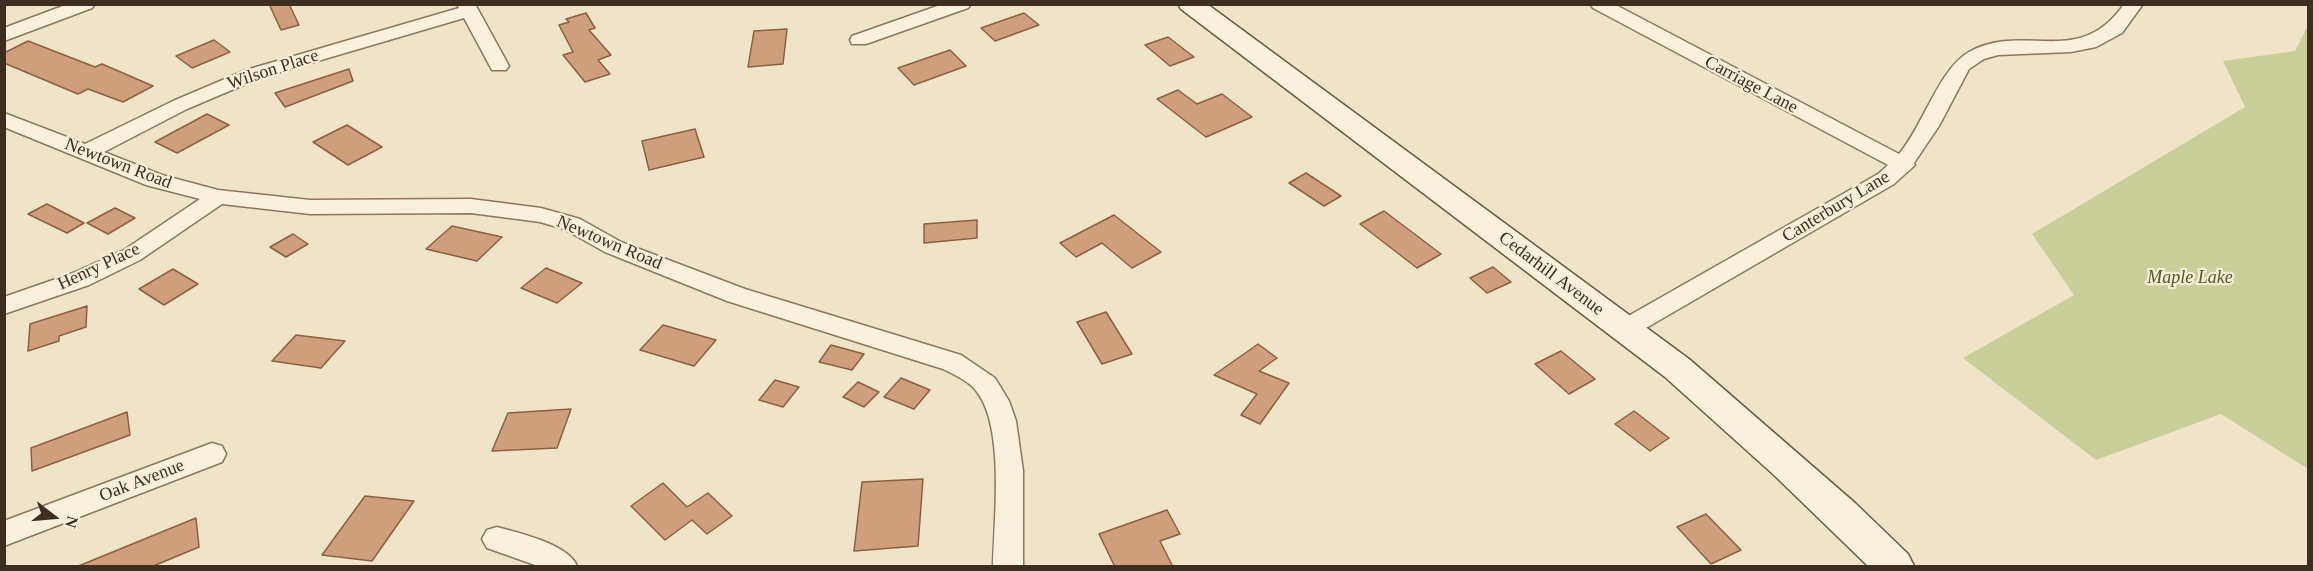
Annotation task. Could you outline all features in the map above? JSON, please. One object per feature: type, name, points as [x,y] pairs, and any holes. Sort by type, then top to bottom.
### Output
[{"type":"street","points":[[4,35],[86,4]]},
{"type":"street","points":[[859,39],[962,4]]},
{"type":"street","name":"Cedarhill Avenue","points":[[1190,4],[1625,329],[1754,433],[1894,567]]},
{"type":"street","name":"Carriage Lane","points":[[1599,4],[1904,165]]},
{"type":"street","name":"Canterbury Lane","points":[[1625,329],[1886,179],[1904,165],[1917,148],[1961,66],[1970,58],[2000,48],[2056,47],[2095,41],[2118,27],[2134,4]]},
{"type":"street","points":[[467,8],[499,66]]},
{"type":"street","name":"Wilson Place","points":[[85,153],[180,105],[253,74],[467,8]]},
{"type":"street","name":"Newtown Road","points":[[4,119],[154,180],[218,197],[310,207],[471,206],[541,215],[572,224],[614,247],[736,295],[952,362],[972,373],[988,387],[999,405],[1008,448],[1008,567]]},
{"type":"street","name":"Henry Place","points":[[4,306],[81,279],[132,255],[218,197]]},
{"type":"street","name":"Oak Avenue","points":[[4,534],[212,454]]},
{"type":"street","points":[[496,539],[518,544],[550,558],[562,567]]},
{"type":"green space","name":"Maple Lake","points":[[2308,25],[2308,469],[2221,414],[2096,460],[1963,358],[2074,295],[2032,234],[2245,107],[2223,61],[2295,51]]},
{"type":"building","points":[[269,4],[289,4],[299,25],[281,30]]},
{"type":"building","points":[[586,13],[595,28],[589,30],[611,55],[598,60],[610,74],[585,82],[563,55],[573,52],[559,25],[569,22],[566,19]]},
{"type":"building","points":[[1024,13],[1039,25],[995,41],[981,28]]},
{"type":"building","points":[[787,29],[783,64],[748,67],[754,31]]},
{"type":"building","points":[[1168,37],[1194,57],[1170,66],[1145,45]]},
{"type":"building","points":[[214,40],[230,52],[192,68],[176,56]]},
{"type":"building","points":[[28,41],[95,67],[102,64],[153,86],[123,102],[88,89],[78,94],[4,63],[4,53]]},
{"type":"building","points":[[950,50],[966,66],[914,85],[898,68]]},
{"type":"building","points":[[349,69],[353,81],[285,107],[275,93]]},
{"type":"building","points":[[1178,90],[1197,104],[1222,94],[1252,117],[1206,137],[1157,99]]},
{"type":"building","points":[[207,114],[229,125],[177,153],[155,142]]},
{"type":"building","points":[[347,125],[382,147],[348,165],[313,142]]},
{"type":"building","points":[[695,129],[704,157],[649,170],[642,141]]},
{"type":"building","points":[[1306,173],[1341,196],[1324,206],[1289,183]]},
{"type":"building","points":[[47,204],[84,223],[67,233],[28,214]]},
{"type":"building","points":[[115,208],[135,218],[108,234],[87,223]]},
{"type":"building","points":[[1384,211],[1441,254],[1417,268],[1360,224]]},
{"type":"building","points":[[1114,215],[1161,252],[1132,268],[1102,243],[1076,257],[1060,243]]},
{"type":"building","points":[[977,220],[977,238],[924,243],[924,224]]},
{"type":"building","points":[[452,226],[502,237],[477,261],[426,249]]},
{"type":"building","points":[[293,234],[308,244],[286,257],[270,247]]},
{"type":"building","points":[[1493,267],[1511,282],[1487,293],[1470,278]]},
{"type":"building","points":[[546,268],[582,283],[557,303],[521,288]]},
{"type":"building","points":[[173,269],[198,284],[164,305],[139,289]]},
{"type":"building","points":[[87,306],[86,327],[59,336],[59,341],[28,351],[30,324]]},
{"type":"building","points":[[1106,312],[1132,354],[1102,364],[1077,322]]},
{"type":"building","points":[[663,325],[716,340],[694,366],[640,350]]},
{"type":"building","points":[[296,335],[345,341],[321,368],[272,361]]},
{"type":"building","points":[[1258,344],[1277,358],[1259,371],[1289,383],[1260,424],[1241,415],[1257,394],[1214,375]]},
{"type":"building","points":[[831,345],[864,354],[852,370],[819,362]]},
{"type":"building","points":[[1561,351],[1595,379],[1569,394],[1535,364]]},
{"type":"building","points":[[901,378],[930,390],[914,409],[884,397]]},
{"type":"building","points":[[775,380],[799,387],[783,407],[759,400]]},
{"type":"building","points":[[858,382],[879,392],[864,407],[843,397]]},
{"type":"building","points":[[571,409],[557,448],[492,451],[508,413]]},
{"type":"building","points":[[1634,411],[1669,438],[1650,451],[1615,424]]},
{"type":"building","points":[[127,412],[130,435],[32,471],[31,448]]},
{"type":"building","points":[[923,479],[918,546],[854,551],[862,482]]},
{"type":"building","points":[[663,483],[687,507],[708,493],[732,516],[707,534],[692,520],[665,540],[631,506]]},
{"type":"building","points":[[365,496],[414,501],[372,561],[322,555]]},
{"type":"building","points":[[1167,510],[1180,534],[1160,541],[1173,567],[1115,567],[1099,534]]},
{"type":"building","points":[[1706,514],[1741,550],[1711,564],[1677,527]]},
{"type":"building","points":[[196,518],[199,547],[151,567],[76,567]]}]
